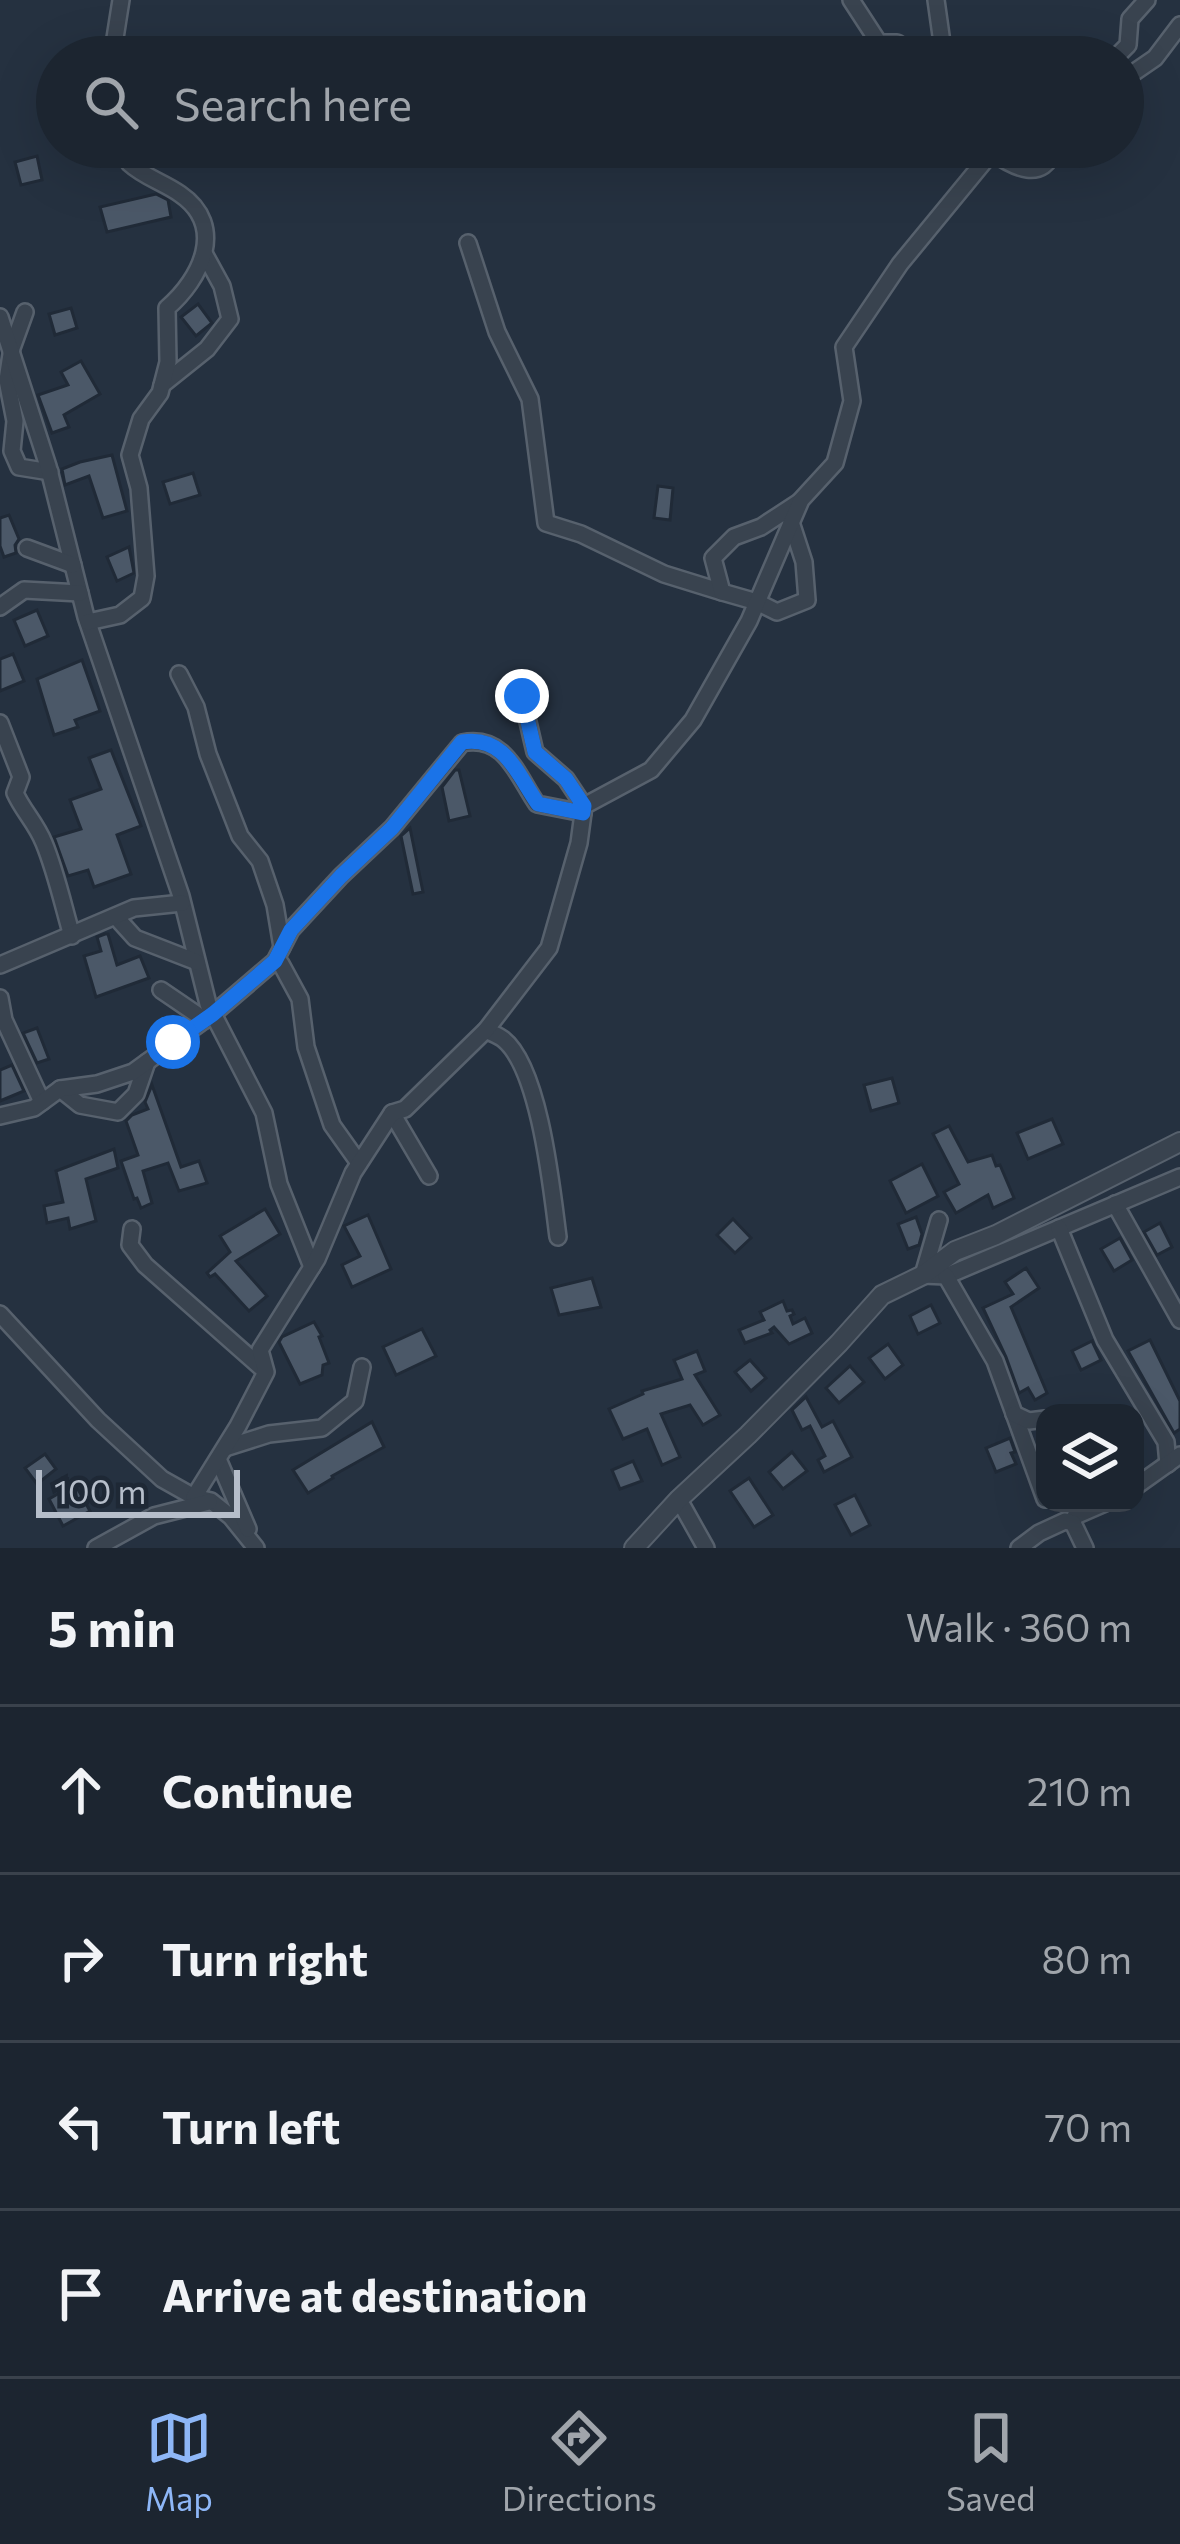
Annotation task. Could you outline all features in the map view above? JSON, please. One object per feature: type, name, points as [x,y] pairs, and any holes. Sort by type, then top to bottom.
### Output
[{"type":"street","points":[[115,36],[121,0]]},
{"type":"street","points":[[851,0],[869,36]]},
{"type":"street","points":[[936,0],[941,36]]},
{"type":"street","points":[[1129,36],[1130,19],[1147,0]]},
{"type":"street","points":[[1144,66],[1180,25]]},
{"type":"street","points":[[88,622],[120,615],[142,598],[146,577],[140,488],[130,455],[141,419],[163,385],[168,362],[166,308],[186,292],[205,255],[205,225],[184,196],[134,168]]},
{"type":"street","points":[[722,592],[713,558],[734,537],[760,527],[801,500],[835,463],[852,401],[844,347],[900,264],[977,168]]},
{"type":"street","points":[[468,243],[497,332],[530,399],[546,523],[664,574],[777,612],[807,600],[804,562],[791,522]]},
{"type":"street","points":[[163,385],[207,349],[230,319],[221,286],[205,255]]},
{"type":"street","points":[[25,312],[12,347],[8,380],[15,421],[12,451],[19,466],[50,472]]},
{"type":"street","points":[[0,317],[50,472],[88,622],[182,903],[209,1017],[264,1113],[279,1184],[312,1267]]},
{"type":"street","points":[[0,1116],[34,1108],[60,1089],[133,1072],[209,1017],[278,954],[291,930],[392,828],[462,742],[479,740],[503,751],[538,804],[584,809],[651,770],[694,719],[757,602],[801,500]]},
{"type":"street","points":[[28,548],[73,565]]},
{"type":"street","points":[[0,608],[24,590],[80,593]]},
{"type":"street","points":[[179,674],[196,707],[208,754],[240,836],[260,861],[275,904],[278,954],[300,999],[306,1047],[332,1125],[359,1163]]},
{"type":"street","points":[[96,1548],[154,1516],[203,1499],[221,1453],[266,1372],[260,1351],[312,1267],[359,1163],[392,1113],[405,1109],[486,1030],[549,948],[584,809],[566,779],[535,752],[522,696]]},
{"type":"street","points":[[0,723],[21,777],[15,793],[44,843],[72,936]]},
{"type":"street","points":[[0,965],[134,908],[182,903]]},
{"type":"street","points":[[116,916],[135,938],[197,962]]},
{"type":"street","points":[[161,990],[209,1017]]},
{"type":"street","points":[[0,998],[13,1041],[42,1102]]},
{"type":"street","points":[[486,1030],[506,1041],[522,1068],[537,1112],[558,1237]]},
{"type":"street","points":[[60,1089],[80,1105],[118,1112],[136,1094],[148,1061]]},
{"type":"street","points":[[392,1113],[429,1176]]},
{"type":"street","points":[[634,1548],[882,1295],[923,1275],[955,1251],[1180,1142]]},
{"type":"street","points":[[923,1275],[946,1276],[1180,1177]]},
{"type":"street","points":[[1115,1204],[1180,1320]]},
{"type":"street","points":[[923,1275],[939,1220]]},
{"type":"street","points":[[1060,1228],[1105,1340],[1174,1460],[1144,1480]]},
{"type":"street","points":[[132,1229],[130,1245],[146,1265],[266,1372]]},
{"type":"street","points":[[946,1276],[994,1361],[1036,1474]]},
{"type":"street","points":[[0,1314],[98,1420],[162,1479],[230,1517],[256,1548]]},
{"type":"street","points":[[221,1453],[269,1434],[322,1428],[355,1401],[362,1367]]},
{"type":"street","points":[[1014,1414],[1036,1421]]},
{"type":"street","points":[[221,1453],[256,1548]]},
{"type":"street","points":[[683,1507],[706,1548]]},
{"type":"street","points":[[1046,1512],[1047,1529],[1082,1548]]},
{"type":"street","points":[[1082,1548],[1072,1523],[1084,1512]]},
{"type":"street","points":[[1019,1548],[1065,1520],[1072,1523]]},
{"type":"building","points":[[36,156],[42,180],[21,185],[15,162]]},
{"type":"building","points":[[156,194],[168,200],[171,217],[107,232],[100,207]]},
{"type":"building","points":[[198,304],[212,323],[196,336],[181,317]]},
{"type":"building","points":[[71,308],[77,328],[55,335],[49,314]]},
{"type":"building","points":[[81,361],[100,394],[64,415],[69,427],[52,433],[38,395],[68,385],[61,372]]},
{"type":"building","points":[[112,455],[127,511],[103,518],[89,476],[65,485],[62,469]]},
{"type":"building","points":[[193,473],[200,495],[170,504],[163,482]]},
{"type":"building","points":[[658,486],[673,488],[670,520],[654,518]]},
{"type":"building","points":[[9,515],[19,539],[16,553],[4,557],[0,518]]},
{"type":"building","points":[[129,547],[134,573],[117,581],[107,557]]},
{"type":"building","points":[[37,610],[48,636],[25,646],[14,620]]},
{"type":"building","points":[[13,654],[24,681],[0,691],[0,659]]},
{"type":"building","points":[[82,660],[100,711],[75,720],[78,727],[54,735],[37,679]]},
{"type":"building","points":[[111,750],[141,826],[117,835],[131,874],[94,887],[88,870],[68,876],[54,837],[81,829],[70,800],[101,789],[89,758]]},
{"type":"building","points":[[459,770],[470,816],[449,821],[442,787]]},
{"type":"building","points":[[410,828],[423,892],[413,894],[401,836]]},
{"type":"building","points":[[108,934],[117,965],[140,956],[149,978],[96,997],[84,956],[101,951],[97,937]]},
{"type":"building","points":[[37,1028],[49,1059],[37,1063],[23,1033]]},
{"type":"building","points":[[12,1065],[24,1091],[0,1101],[0,1070]]},
{"type":"building","points":[[892,1078],[899,1103],[871,1111],[864,1085]]},
{"type":"building","points":[[152,1085],[181,1167],[199,1161],[207,1183],[179,1191],[168,1163],[143,1171],[152,1203],[141,1208],[121,1161],[138,1155],[126,1121],[148,1109],[145,1102]]},
{"type":"building","points":[[1052,1119],[1063,1144],[1028,1159],[1017,1133]]},
{"type":"building","points":[[949,1126],[968,1162],[992,1155],[1014,1198],[993,1208],[988,1195],[956,1213],[944,1192],[959,1184],[933,1134]]},
{"type":"building","points":[[114,1149],[118,1168],[86,1179],[96,1221],[70,1229],[68,1218],[47,1223],[44,1206],[63,1202],[56,1171]]},
{"type":"building","points":[[922,1164],[938,1196],[906,1213],[890,1181]]},
{"type":"building","points":[[265,1209],[280,1234],[236,1261],[267,1296],[249,1311],[215,1274],[207,1273],[230,1252],[220,1236]]},
{"type":"building","points":[[368,1215],[391,1269],[352,1287],[342,1265],[360,1256],[344,1226]]},
{"type":"building","points":[[916,1217],[922,1234],[919,1245],[908,1249],[898,1224]]},
{"type":"building","points":[[733,1219],[751,1238],[735,1253],[717,1235]]},
{"type":"building","points":[[1160,1223],[1172,1247],[1157,1255],[1144,1232]]},
{"type":"building","points":[[1120,1238],[1132,1260],[1114,1271],[1101,1249]]},
{"type":"building","points":[[1026,1268],[1039,1288],[1011,1307],[1047,1393],[1035,1400],[1028,1388],[1019,1393],[983,1308],[1013,1294],[1005,1282]]},
{"type":"building","points":[[592,1278],[601,1307],[559,1315],[551,1288]]},
{"type":"building","points":[[783,1301],[794,1314],[790,1316],[793,1324],[805,1318],[812,1333],[789,1344],[774,1327],[772,1333],[745,1343],[739,1330],[764,1320],[760,1312]]},
{"type":"building","points":[[931,1305],[940,1323],[918,1334],[910,1316]]},
{"type":"building","points":[[314,1322],[329,1363],[323,1365],[322,1375],[300,1384],[279,1342]]},
{"type":"building","points":[[422,1329],[436,1356],[396,1375],[383,1347]]},
{"type":"building","points":[[1150,1340],[1180,1401],[1180,1429],[1174,1433],[1128,1351]]},
{"type":"building","points":[[1092,1341],[1101,1360],[1081,1370],[1072,1351]]},
{"type":"building","points":[[888,1344],[903,1365],[885,1379],[869,1358]]},
{"type":"building","points":[[697,1351],[705,1371],[695,1375],[720,1415],[703,1425],[690,1405],[661,1414],[680,1457],[662,1465],[647,1429],[623,1439],[609,1409],[642,1391],[682,1379],[674,1360]]},
{"type":"building","points":[[750,1360],[766,1378],[751,1391],[735,1372]]},
{"type":"building","points":[[850,1366],[864,1382],[839,1403],[826,1388]]},
{"type":"building","points":[[806,1397],[822,1427],[833,1421],[852,1457],[824,1472],[818,1460],[825,1456],[810,1426],[802,1430],[792,1410]]},
{"type":"building","points":[[372,1422],[384,1447],[308,1493],[293,1470]]},
{"type":"building","points":[[1010,1438],[1016,1464],[996,1472],[986,1448]]},
{"type":"building","points":[[792,1452],[807,1471],[783,1489],[769,1472]]},
{"type":"building","points":[[45,1454],[56,1469],[37,1484],[25,1468]]},
{"type":"building","points":[[633,1461],[642,1481],[620,1489],[612,1470]]},
{"type":"building","points":[[749,1478],[773,1515],[754,1527],[730,1491]]},
{"type":"building","points":[[75,1484],[90,1511],[63,1526],[49,1499]]},
{"type":"building","points":[[855,1495],[870,1525],[851,1535],[835,1505]]},
{"type":"route","points":[[173,1042],[275,961],[291,930],[392,828],[462,742],[479,740],[503,751],[538,804],[583,813],[584,806],[566,779],[535,752],[522,696]]}]
